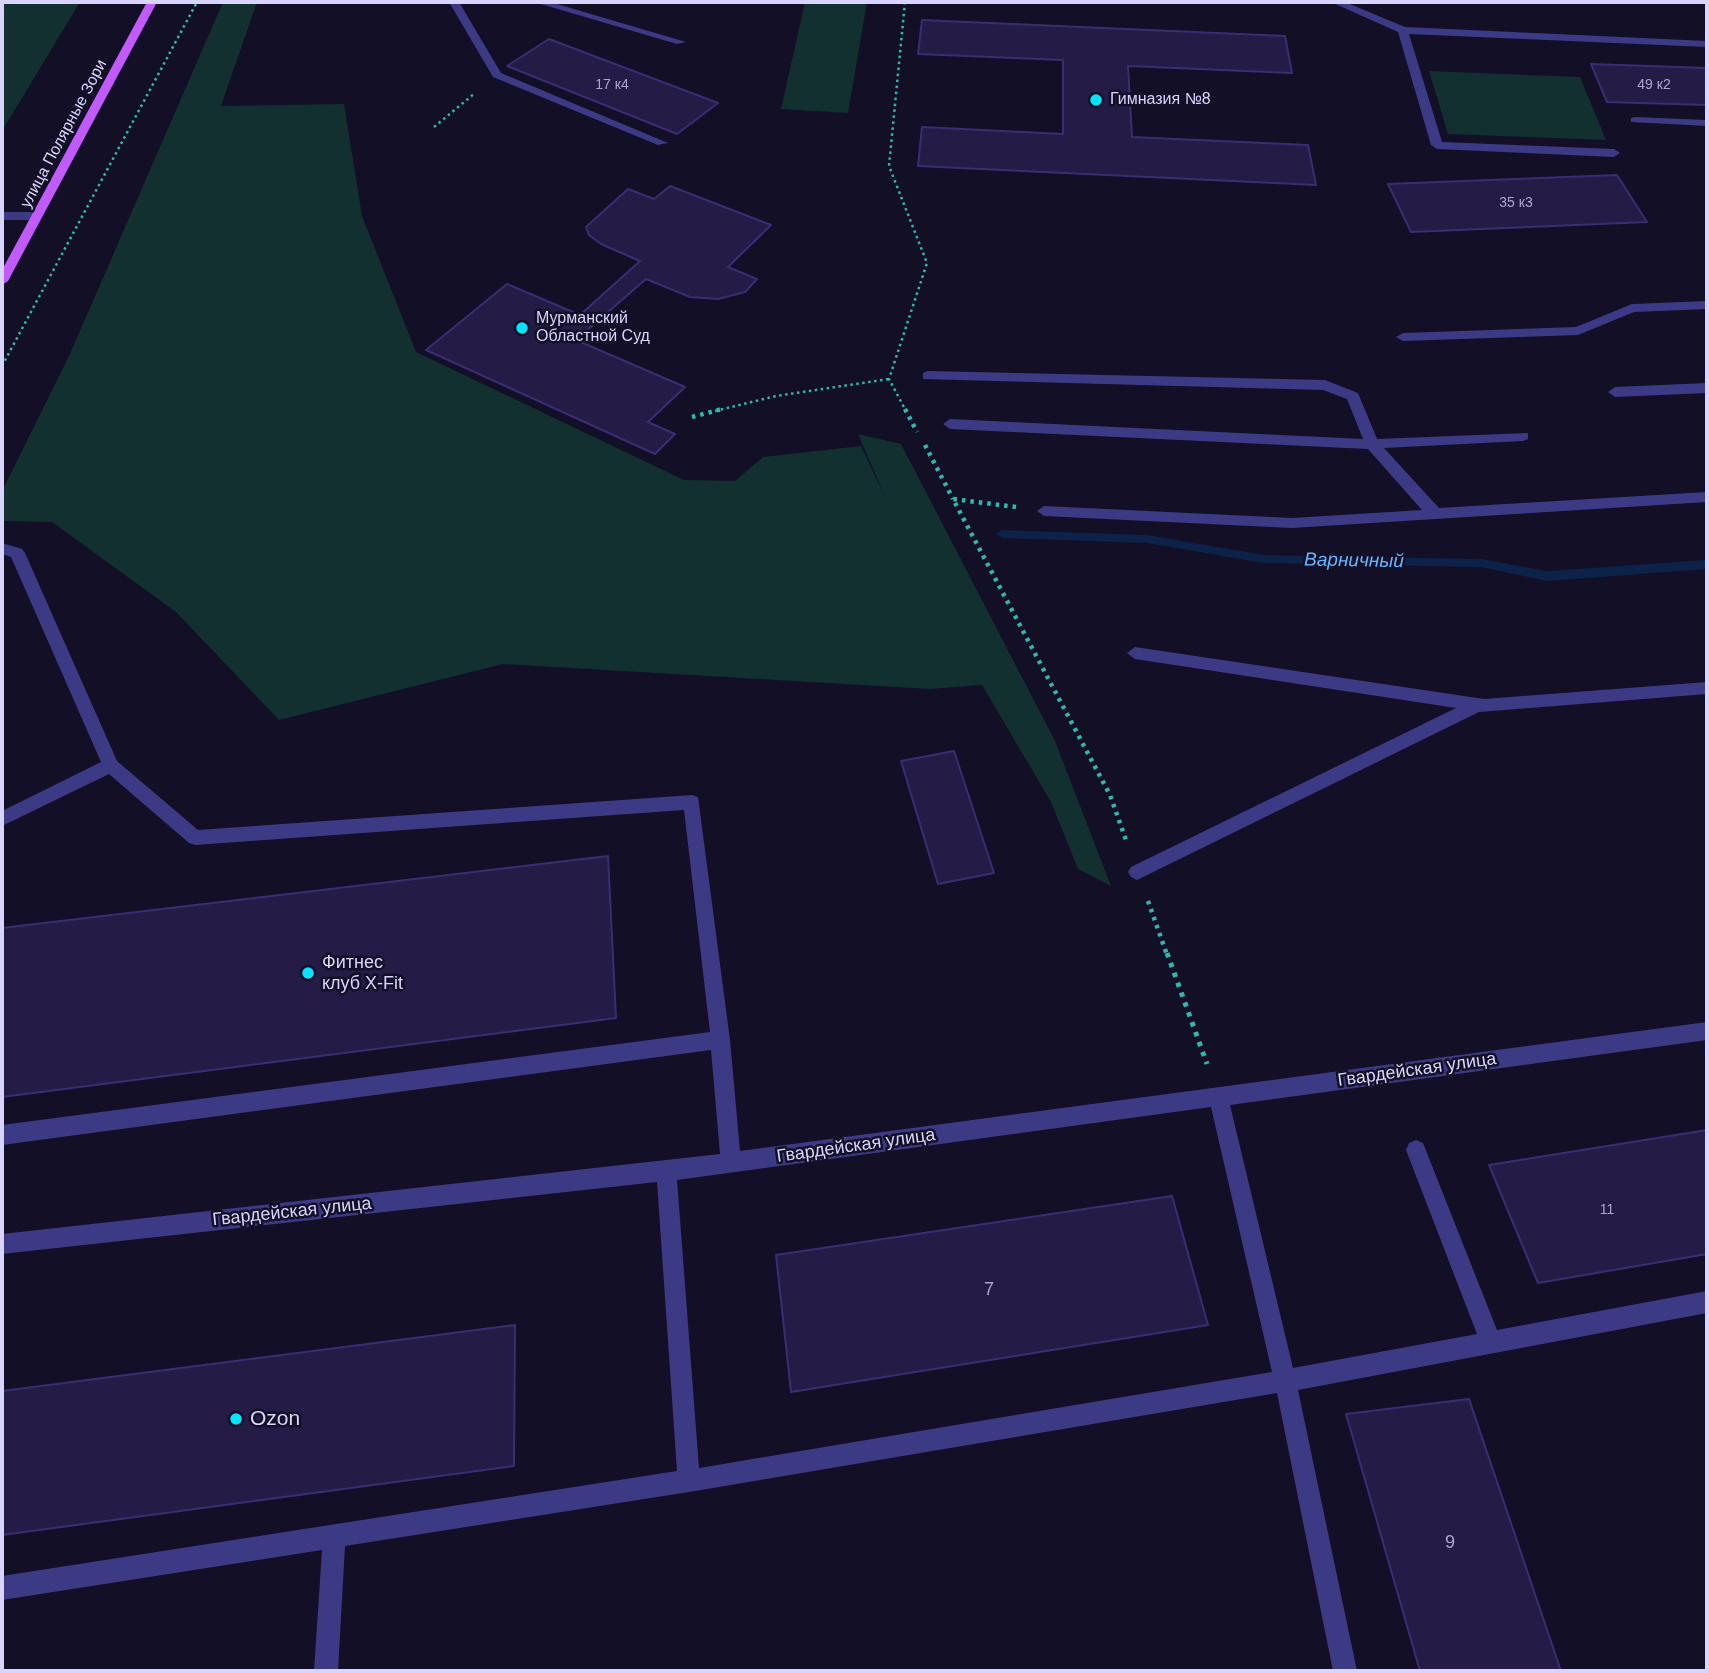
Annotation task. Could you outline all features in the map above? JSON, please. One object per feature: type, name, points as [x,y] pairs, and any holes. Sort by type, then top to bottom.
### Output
[{"type":"main road","name":"улица Полярные Зори","points":[[2,281],[152,2]]},
{"type":"street","points":[[454,2],[497,75],[662,144]]},
{"type":"street","points":[[540,2],[681,42]]},
{"type":"street","points":[[1336,2],[1403,30],[1707,44]]},
{"type":"street","points":[[1403,30],[1437,145],[1614,153]]},
{"type":"street","points":[[1635,120],[1707,123]]},
{"type":"street","points":[[2,216],[37,216]]},
{"type":"street","points":[[1403,337],[1578,331],[1632,308],[1707,305]]},
{"type":"street","points":[[928,376],[1325,385],[1353,396],[1372,444],[1435,514]]},
{"type":"street","points":[[1615,392],[1707,388]]},
{"type":"street","points":[[950,424],[1372,444],[1523,436]]},
{"type":"street","points":[[1044,511],[1292,523],[1707,498]]},
{"type":"street","points":[[2,549],[17,553],[111,765],[195,838],[692,802],[720,1040],[731,1163]]},
{"type":"street","points":[[1135,653],[1478,705],[1707,688]]},
{"type":"street","points":[[1137,872],[1478,705]]},
{"type":"street","points":[[2,818],[111,765]]},
{"type":"street","name":"Гвардейская улица","points":[[2,1244],[731,1163],[1707,1031]]},
{"type":"street","points":[[2,1135],[720,1040]]},
{"type":"street","points":[[1218,1097],[1286,1381],[1345,1671]]},
{"type":"street","points":[[1416,1150],[1491,1343]]},
{"type":"street","points":[[666,1171],[689,1481]]},
{"type":"street","points":[[2,1588],[689,1481],[1286,1381],[1707,1303]]},
{"type":"street","points":[[327,1671],[334,1536]]},
{"type":"path","points":[[2,366],[197,2]]},
{"type":"path","points":[[692,416],[776,396],[889,379],[927,263],[889,166],[905,2]]},
{"type":"path","points":[[434,127],[497,75]]},
{"type":"path","points":[[1044,511],[953,499],[1110,795],[1218,1097]]},
{"type":"green space","points":[[2,2],[80,2],[2,131]]},
{"type":"green space","points":[[223,2],[257,2],[221,106],[344,104],[362,216],[416,352],[684,480],[735,481],[763,457],[861,446],[886,499],[858,434],[901,444],[1055,741],[1111,886],[1078,869],[1051,802],[982,685],[930,689],[503,664],[279,720],[176,612],[52,522],[2,521],[2,491],[69,356]]},
{"type":"green space","points":[[805,2],[867,2],[848,113],[781,109]]},
{"type":"green space","points":[[1429,71],[1580,77],[1606,140],[1448,134]]},
{"type":"building","name":"Гимназия №8","points":[[922,20],[1285,36],[1292,73],[1128,66],[1132,137],[1308,145],[1316,185],[918,166],[922,127],[1063,134],[1063,60],[918,54]]},
{"type":"building","points":[[549,39],[718,103],[677,134],[507,66]]},
{"type":"building","points":[[1591,64],[1707,68],[1707,105],[1607,102]]},
{"type":"building","points":[[1617,175],[1647,222],[1411,232],[1388,184]]},
{"type":"building","name":"Мурманский Областной Суд","points":[[670,186],[771,225],[728,267],[757,279],[745,292],[718,299],[690,297],[646,279],[576,340],[685,387],[648,422],[675,434],[655,454],[426,350],[507,284],[580,315],[640,261],[601,244],[589,235],[586,227],[628,189],[654,199]]},
{"type":"building","points":[[954,751],[994,873],[938,884],[901,761]]},
{"type":"building","name":"Фитнес клуб X-Fit","points":[[608,856],[616,1018],[2,1097],[2,928]]},
{"type":"building","points":[[1707,1130],[1707,1254],[1538,1283],[1489,1165]]},
{"type":"building","points":[[1172,1196],[1208,1325],[791,1392],[776,1255]]},
{"type":"building","points":[[515,1325],[514,1466],[2,1535],[2,1391]]},
{"type":"building","points":[[1469,1399],[1561,1671],[1420,1671],[1346,1414]]},
{"type":"waterway","name":"Варничный","points":[[1002,534],[1147,539],[1264,559],[1481,563],[1547,576],[1707,565]]},
{"type":"place","name":"Гимназия №8","points":[[1096,100]]},
{"type":"place","name":"Мурманский Областной Суд","points":[[522,328]]},
{"type":"place","name":"Фитнес клуб X-Fit","points":[[308,973]]},
{"type":"place","name":"Ozon","points":[[236,1419]]}]
